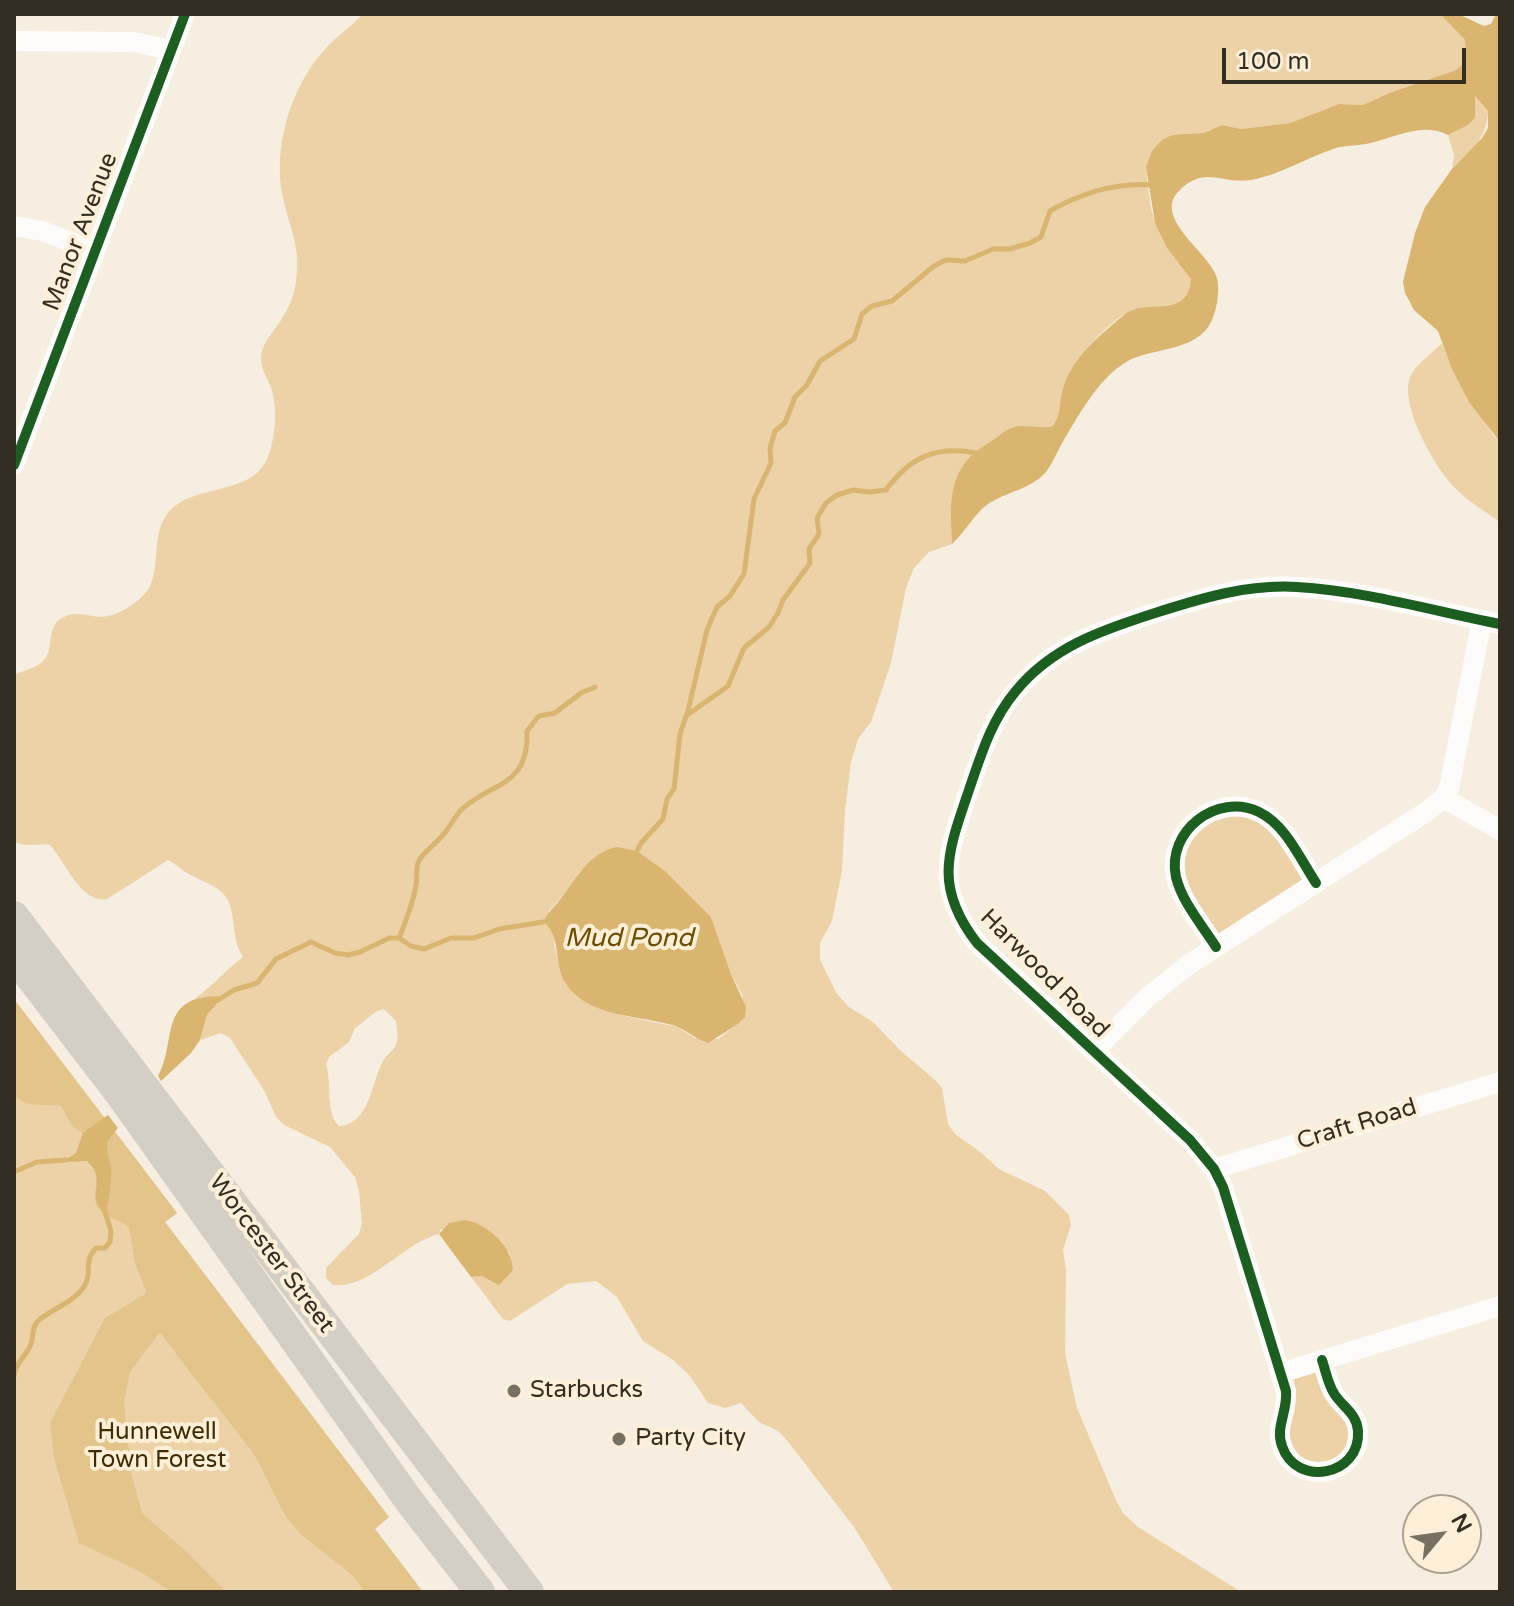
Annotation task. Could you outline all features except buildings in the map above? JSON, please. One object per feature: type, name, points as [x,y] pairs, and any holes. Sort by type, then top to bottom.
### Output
[{"type":"highway","name":"Worcester Street","points":[[14,916],[529,1592]]},
{"type":"highway","name":"Worcester Street","points":[[14,956],[120,1094],[393,1478],[480,1592]]},
{"type":"street","name":"Manor Avenue","points":[[14,465],[185,14]]},
{"type":"street","points":[[14,41],[133,42],[171,50]]},
{"type":"street","points":[[14,226],[42,231],[95,251]]},
{"type":"street","name":"Harwood Road","points":[[1322,1360],[1335,1395],[1350,1410],[1358,1430],[1355,1449],[1343,1465],[1334,1470],[1310,1472],[1296,1466],[1284,1453],[1280,1429],[1287,1402],[1280,1373],[1229,1205],[1214,1169],[1190,1140],[977,943],[960,919],[949,892],[950,852],[989,734],[1003,707],[1048,660],[1083,639],[1186,603],[1230,591],[1273,586],[1319,589],[1491,622]]},
{"type":"street","points":[[1093,1052],[1149,996],[1216,947],[1444,798],[1451,778],[1459,726],[1491,622]]},
{"type":"street","points":[[1444,798],[1500,830]]},
{"type":"street","points":[[1216,947],[1181,890],[1175,867],[1176,855],[1187,832],[1196,820],[1208,812],[1232,805],[1258,811],[1269,818],[1286,836],[1316,883]]},
{"type":"street","name":"Craft Road","points":[[1214,1169],[1500,1082]]},
{"type":"street","points":[[1280,1373],[1500,1306]]},
{"type":"green space","points":[[363,14],[1440,14],[1465,40],[1466,62],[1456,70],[1363,105],[1339,104],[1290,123],[1241,129],[1222,125],[1204,133],[1189,134],[1146,167],[1155,222],[1189,273],[1191,291],[1178,303],[1128,312],[1100,334],[1068,375],[1053,426],[1038,430],[1024,426],[1010,428],[993,440],[951,521],[952,544],[929,552],[914,568],[906,588],[891,663],[871,722],[858,739],[851,762],[842,870],[832,921],[820,943],[820,960],[837,994],[849,1007],[873,1022],[942,1088],[948,1124],[955,1134],[999,1169],[1045,1191],[1069,1215],[1071,1225],[1063,1250],[1066,1269],[1065,1353],[1077,1408],[1115,1498],[1123,1513],[1138,1527],[1241,1592],[894,1592],[854,1527],[786,1439],[778,1431],[759,1422],[741,1403],[725,1408],[708,1403],[689,1375],[673,1360],[643,1341],[617,1297],[596,1281],[567,1284],[510,1321],[503,1319],[471,1277],[491,1279],[513,1270],[509,1252],[441,1229],[439,1234],[413,1246],[361,1280],[333,1285],[326,1278],[326,1268],[359,1234],[362,1224],[355,1177],[330,1147],[284,1125],[276,1117],[265,1092],[230,1038],[221,1033],[200,1040],[207,1015],[222,996],[203,998],[188,1004],[243,957],[225,895],[168,860],[107,899],[98,899],[81,888],[50,845],[27,845],[14,841],[14,675],[38,665],[46,658],[54,627],[64,617],[77,614],[107,616],[135,603],[146,592],[153,578],[159,532],[166,516],[188,499],[231,486],[256,474],[268,456],[275,408],[261,357],[267,340],[290,303],[297,269],[296,248],[280,178],[287,118],[303,79],[314,62]],"holes":[[[637,851],[711,917],[731,974],[743,996],[738,1024],[718,1039],[695,1038],[677,1027],[625,1016],[580,998],[565,983],[554,945],[549,911],[565,893]],[[384,1009],[396,1021],[396,1045],[380,1067],[362,1112],[348,1124],[339,1126],[330,1106],[326,1064],[329,1057],[349,1042],[355,1028]]]},
{"type":"green space","points":[[1474,95],[1488,111],[1485,129],[1471,150],[1452,169],[1454,156],[1448,135],[1470,121]]},
{"type":"green space","points":[[1442,343],[1453,369],[1500,442],[1500,522],[1465,497],[1447,479],[1413,417],[1408,387],[1411,375]]},
{"type":"green space","points":[[1258,811],[1316,883],[1216,947],[1177,879],[1196,820]]},
{"type":"green space","name":"Hunnewell Town Forest","points":[[14,999],[177,1213],[165,1222],[389,1517],[375,1529],[423,1592],[14,1592]]},
{"type":"green space","points":[[1322,1360],[1355,1420],[1343,1465],[1290,1460],[1280,1373]]},
{"type":"shaded area","points":[[14,999],[177,1213],[165,1222],[389,1517],[375,1529],[423,1592],[365,1592],[349,1573],[301,1534],[280,1506],[254,1454],[160,1332],[130,1372],[124,1402],[131,1473],[142,1513],[226,1592],[172,1592],[139,1571],[79,1543],[54,1458],[50,1423],[105,1318],[147,1293],[135,1263],[129,1227],[100,1210],[96,1204],[97,1180],[93,1168],[87,1161],[62,1162],[77,1153],[83,1133],[73,1127],[61,1106],[30,1104],[14,1094]]},
{"type":"water","points":[[1440,14],[1458,14],[1484,26],[1491,24],[1496,14],[1500,14],[1500,442],[1469,402],[1438,331],[1414,310],[1403,282],[1425,207],[1452,169],[1488,128],[1488,111],[1475,96],[1475,118],[1448,135],[1428,130],[1407,132],[1366,144],[1336,148],[1262,178],[1240,181],[1213,177],[1197,179],[1178,192],[1172,202],[1178,225],[1213,269],[1218,283],[1215,310],[1205,331],[1184,344],[1134,358],[1113,372],[1088,401],[1046,472],[1033,482],[988,504],[952,544],[954,486],[966,462],[1011,428],[1053,426],[1062,391],[1074,364],[1098,338],[1133,310],[1174,304],[1188,292],[1191,279],[1167,248],[1155,223],[1146,167],[1152,151],[1162,140],[1172,135],[1204,133],[1222,125],[1241,129],[1290,123],[1339,104],[1363,105],[1456,70],[1466,62],[1465,40]]},
{"type":"water","name":"Mud Pond","points":[[617,847],[637,851],[666,872],[711,917],[746,1007],[745,1017],[738,1024],[708,1043],[675,1026],[601,1009],[576,995],[562,976],[553,934],[543,922],[590,861]]},
{"type":"water","points":[[223,996],[207,1015],[200,1040],[191,1053],[161,1081],[158,1076],[178,1011],[187,1003],[202,998]]},
{"type":"water","points":[[108,1115],[118,1128],[107,1142],[111,1178],[105,1213],[96,1201],[97,1182],[93,1168],[87,1161],[62,1162],[76,1153],[83,1133]]},
{"type":"water","points":[[465,1220],[490,1231],[508,1253],[513,1270],[499,1285],[482,1276],[471,1277],[439,1234],[449,1223]]},
{"type":"waterway","points":[[687,715],[707,630],[717,607],[730,596],[744,574],[754,499],[771,463],[770,448],[775,431],[785,423],[795,397],[807,385],[820,361],[854,339],[862,314],[872,306],[892,301],[934,266],[946,260],[965,261],[993,249],[1010,249],[1030,243],[1041,237],[1050,211],[1075,198],[1113,187],[1154,185]]},
{"type":"waterway","points":[[637,851],[663,819],[667,799],[674,789],[680,734],[686,716],[728,686],[744,648],[769,627],[783,600],[810,563],[809,549],[819,534],[817,518],[826,503],[837,495],[853,490],[886,490],[905,469],[937,452],[977,453]]},
{"type":"waterway","points":[[399,938],[413,898],[417,866],[422,856],[444,834],[461,810],[515,773],[526,750],[527,731],[539,716],[555,713],[581,693],[595,687]]},
{"type":"waterway","points":[[218,1000],[234,990],[257,983],[276,959],[311,942],[335,953],[348,955],[389,938],[399,938],[411,946],[424,949],[451,938],[474,938],[499,929],[543,922]]},
{"type":"waterway","points":[[14,1172],[37,1162],[66,1160]]},
{"type":"waterway","points":[[14,1376],[16,1367],[31,1344],[36,1324],[82,1289],[88,1278],[92,1253],[96,1248],[105,1248],[110,1242],[111,1231],[104,1209]]},
{"type":"cycle path","points":[[14,465],[185,14]]},
{"type":"cycle path","points":[[1322,1360],[1333,1391],[1353,1416],[1358,1431],[1356,1446],[1349,1458],[1339,1467],[1313,1472],[1300,1468],[1289,1459],[1282,1446],[1280,1432],[1286,1391],[1223,1187],[1214,1169],[1190,1140],[977,943],[963,923],[950,886],[949,868],[955,832],[982,751],[1015,692],[1029,676],[1061,652],[1135,619],[1242,590],[1297,587],[1399,602],[1500,624]]},
{"type":"cycle path","points":[[1216,947],[1188,904],[1176,877],[1175,860],[1179,845],[1198,820],[1227,807],[1243,807],[1259,812],[1285,834],[1316,883]]},
{"type":"place","name":"Starbucks","points":[[514,1391]]},
{"type":"place","name":"Party City","points":[[619,1439]]}]
